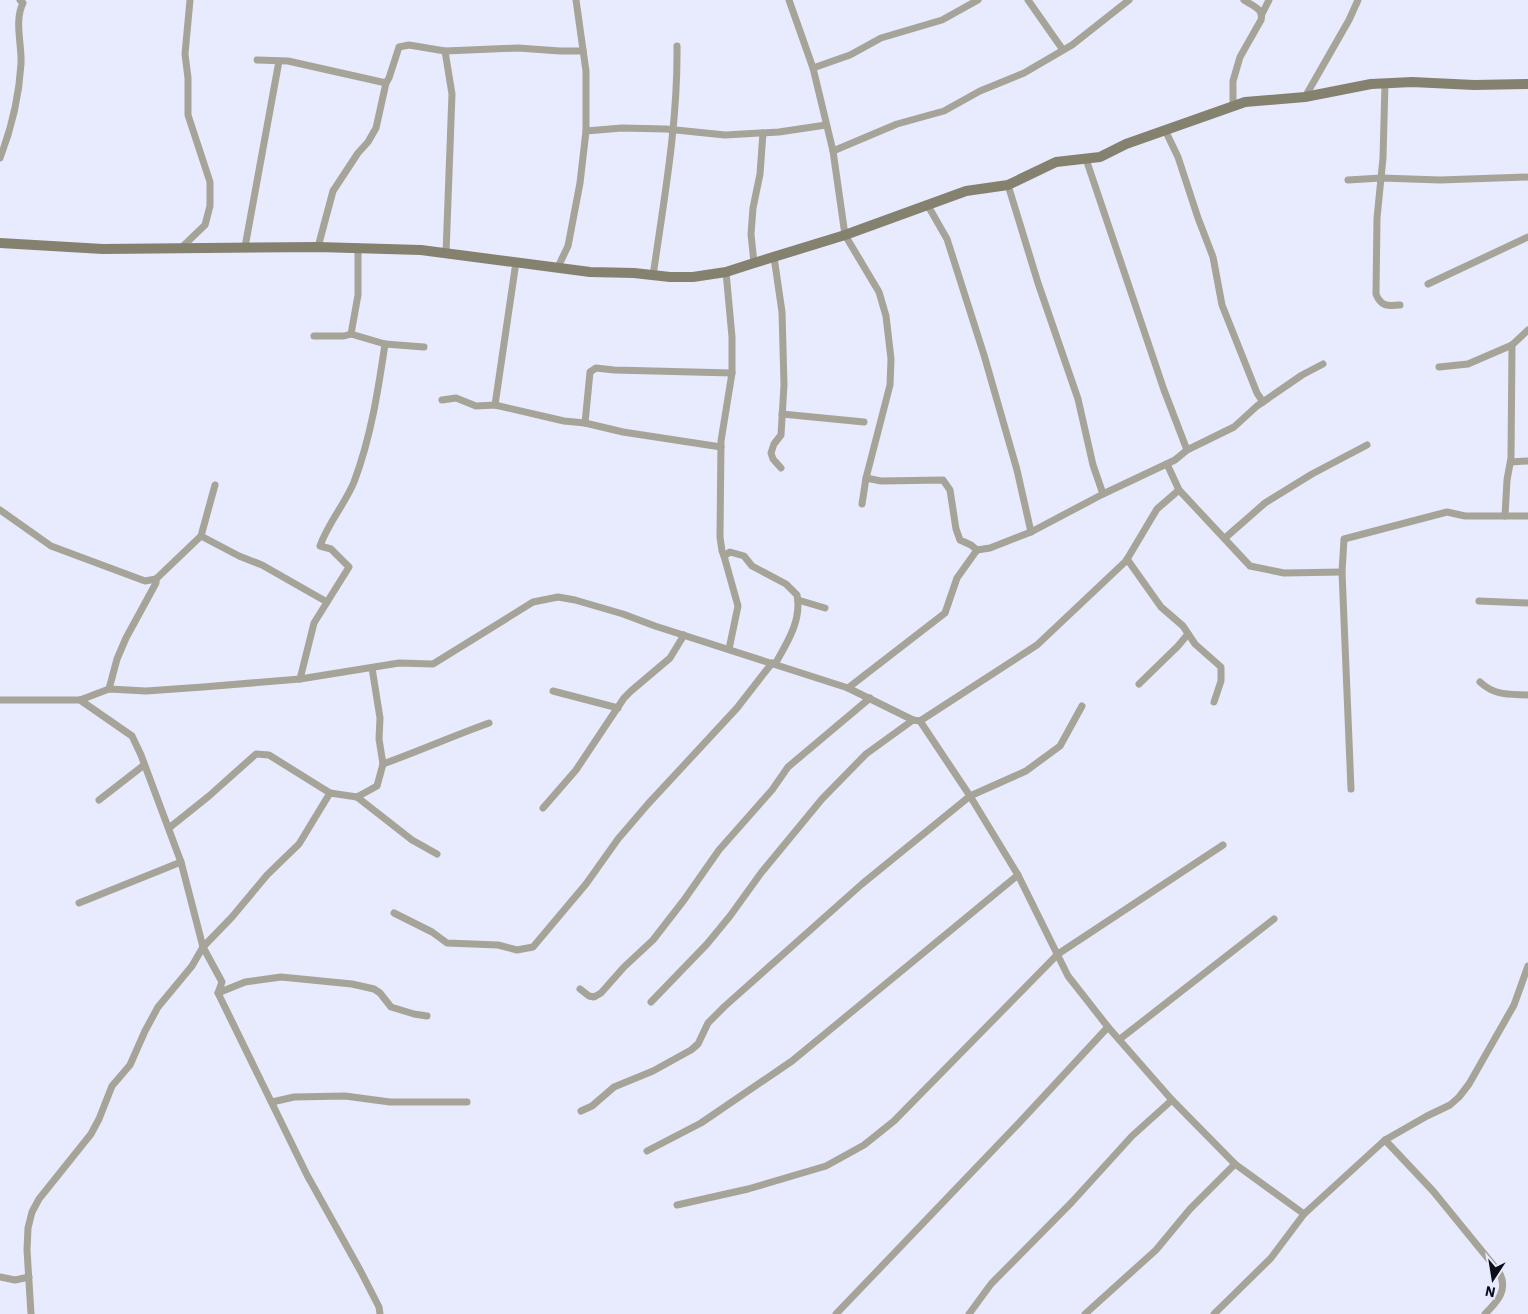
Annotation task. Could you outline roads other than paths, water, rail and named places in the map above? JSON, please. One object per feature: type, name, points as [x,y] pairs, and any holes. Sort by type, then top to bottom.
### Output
[{"type":"street","points":[[0,158],[9,136],[16,106],[21,62],[18,12],[23,3],[20,0]]},
{"type":"street","points":[[181,248],[205,225],[210,206],[210,182],[188,115],[188,78],[185,54],[190,0]]},
{"type":"street","points":[[558,267],[568,246],[580,183],[586,131],[586,71],[576,0]]},
{"type":"street","points":[[789,0],[813,68],[832,151],[845,235],[879,292],[886,316],[891,359],[888,394],[866,478],[862,504]]},
{"type":"street","points":[[813,68],[850,54],[881,38],[942,20],[978,0]]},
{"type":"street","points":[[1028,0],[1063,50]]},
{"type":"street","points":[[832,151],[897,124],[944,111],[980,91],[1024,73],[1072,45],[1128,0]]},
{"type":"street","points":[[1244,0],[1260,10],[1262,14]]},
{"type":"street","points":[[1233,106],[1233,81],[1240,57],[1261,20],[1269,0]]},
{"type":"street","points":[[1305,97],[1345,28],[1358,0]]},
{"type":"street","points":[[318,247],[333,191],[376,128],[386,83],[398,47],[409,45],[445,51],[518,48],[560,51],[583,50]]},
{"type":"street","points":[[653,276],[674,130],[678,79],[677,46]]},
{"type":"street","points":[[445,51],[452,94],[446,253]]},
{"type":"street","points":[[257,60],[288,61],[386,83]]},
{"type":"street","points":[[245,247],[279,61]]},
{"type":"street","points":[[0,242],[104,249],[318,247],[421,250],[590,272],[693,277],[726,272],[754,264],[845,235],[966,191],[1008,185],[1056,162],[1100,157],[1126,144],[1245,102],[1305,97],[1385,83],[1528,84]]},
{"type":"street","points":[[1385,83],[1382,178],[1377,218],[1376,294],[1379,301],[1384,305],[1400,305]]},
{"type":"street","points":[[586,131],[622,128],[674,130],[725,135],[763,133],[826,125]]},
{"type":"street","points":[[1165,130],[1178,157],[1210,248],[1222,305],[1256,393],[1263,402]]},
{"type":"street","points":[[754,264],[751,234],[753,208],[760,174],[763,133]]},
{"type":"street","points":[[1086,159],[1164,390],[1187,450]]},
{"type":"street","points":[[1348,180],[1382,178],[1440,180],[1528,177]]},
{"type":"street","points":[[1008,185],[1038,283],[1078,399],[1093,465],[1103,494]]},
{"type":"street","points":[[927,204],[947,238],[984,355],[1017,470],[1031,532]]},
{"type":"street","points":[[1428,284],[1528,237]]},
{"type":"street","points":[[351,334],[358,295],[358,248]]},
{"type":"street","points":[[774,257],[782,312],[784,385],[781,435],[774,444],[771,453],[773,459],[782,468]]},
{"type":"street","points":[[495,405],[516,262]]},
{"type":"street","points":[[726,272],[732,337],[732,373],[720,447],[720,537],[738,606],[729,649]]},
{"type":"street","points":[[1439,367],[1464,366],[1512,345],[1528,330]]},
{"type":"street","points":[[314,336],[344,336],[351,334],[385,344],[424,347]]},
{"type":"street","points":[[300,679],[314,623],[349,567],[331,549],[320,546],[323,536],[353,482],[375,411],[385,344]]},
{"type":"street","points":[[1505,516],[1507,480],[1511,462],[1512,345]]},
{"type":"street","points":[[848,688],[945,613],[957,578],[977,550],[990,548],[1031,532],[1103,494],[1175,460],[1187,450],[1234,428],[1263,402],[1302,375],[1322,364]]},
{"type":"street","points":[[585,423],[590,372],[596,368],[732,373]]},
{"type":"street","points":[[442,400],[456,398],[476,406],[495,405],[623,432],[720,447]]},
{"type":"street","points":[[782,414],[864,422]]},
{"type":"street","points":[[1225,538],[1265,503],[1312,474],[1367,445]]},
{"type":"street","points":[[1511,462],[1528,461]]},
{"type":"street","points":[[1167,464],[1179,490],[1250,566],[1284,573],[1342,572]]},
{"type":"street","points":[[866,478],[881,481],[943,480],[950,490],[956,530],[960,540],[977,550]]},
{"type":"street","points":[[0,510],[51,546],[146,581],[156,578],[201,536],[215,485]]},
{"type":"street","points":[[651,1002],[707,944],[761,873],[822,799],[866,754],[1037,645],[1127,559],[1156,509],[1179,490]]},
{"type":"street","points":[[1351,789],[1342,572],[1344,539],[1447,512],[1465,516],[1528,516]]},
{"type":"street","points":[[201,536],[262,565],[327,602]]},
{"type":"street","points":[[394,912],[432,932],[447,943],[498,945],[517,950],[533,947],[580,892],[618,839],[654,797],[732,714],[774,663],[793,633],[798,595],[793,589],[752,566],[744,556],[730,552],[724,556]]},
{"type":"street","points":[[1127,559],[1161,607],[1183,626],[1195,644],[1220,667],[1221,681],[1214,702]]},
{"type":"street","points":[[108,689],[126,638],[156,584],[156,578]]},
{"type":"street","points":[[0,700],[80,700],[108,689],[146,691],[300,679],[399,662],[433,664],[533,602],[558,597],[623,614],[848,688],[916,721],[970,796],[1018,875],[1068,976],[1108,1027],[1172,1100],[1234,1164],[1304,1214]]},
{"type":"street","points":[[798,600],[825,608]]},
{"type":"street","points":[[1479,601],[1528,603]]},
{"type":"street","points":[[1139,684],[1188,634]]},
{"type":"street","points":[[543,808],[576,770],[631,691],[670,658],[684,635]]},
{"type":"street","points":[[357,796],[377,786],[383,764],[379,739],[380,718],[372,668]]},
{"type":"street","points":[[1480,682],[1489,690],[1501,694],[1528,695]]},
{"type":"street","points":[[553,691],[618,708]]},
{"type":"street","points":[[580,989],[589,996],[594,997],[601,994],[631,960],[653,940],[689,894],[719,850],[772,790],[788,767],[870,698]]},
{"type":"street","points":[[80,700],[132,736],[181,862],[203,947],[222,982],[218,993],[306,1175],[379,1307],[380,1314]]},
{"type":"street","points":[[581,1111],[592,1106],[614,1088],[653,1071],[698,1044],[708,1023],[725,1006],[862,884],[970,796],[1026,771],[1060,746],[1082,706]]},
{"type":"street","points":[[383,764],[434,746],[452,736],[489,723]]},
{"type":"street","points":[[169,828],[222,785],[256,754],[269,755],[330,793],[357,796],[412,840],[437,854]]},
{"type":"street","points":[[99,800],[144,765]]},
{"type":"street","points":[[31,1314],[27,1242],[32,1212],[39,1199],[91,1134],[100,1119],[112,1086],[130,1065],[154,1014],[192,966],[203,947],[232,917],[267,875],[299,844],[330,793]]},
{"type":"street","points":[[677,1205],[748,1189],[826,1166],[864,1145],[894,1121],[1058,954],[1223,846]]},
{"type":"street","points":[[79,903],[181,862]]},
{"type":"street","points":[[647,1151],[700,1123],[792,1061],[1018,875]]},
{"type":"street","points":[[1120,1039],[1274,919]]},
{"type":"street","points":[[1214,1314],[1271,1258],[1304,1214],[1385,1140],[1450,1105],[1459,1097],[1469,1084],[1514,1005],[1528,966]]},
{"type":"street","points":[[218,993],[245,982],[282,977],[352,984],[374,989],[380,993],[391,1007],[427,1016]]},
{"type":"street","points":[[836,1314],[1108,1027]]},
{"type":"street","points":[[272,1102],[294,1097],[345,1096],[390,1102],[467,1102]]},
{"type":"street","points":[[968,1314],[991,1284],[1072,1202],[1132,1136],[1172,1100]]},
{"type":"street","points":[[1385,1140],[1433,1191],[1504,1280],[1499,1299],[1484,1314]]},
{"type":"street","points":[[1085,1314],[1156,1250],[1190,1209],[1234,1164]]},
{"type":"street","points":[[0,1277],[15,1280],[28,1277]]}]
